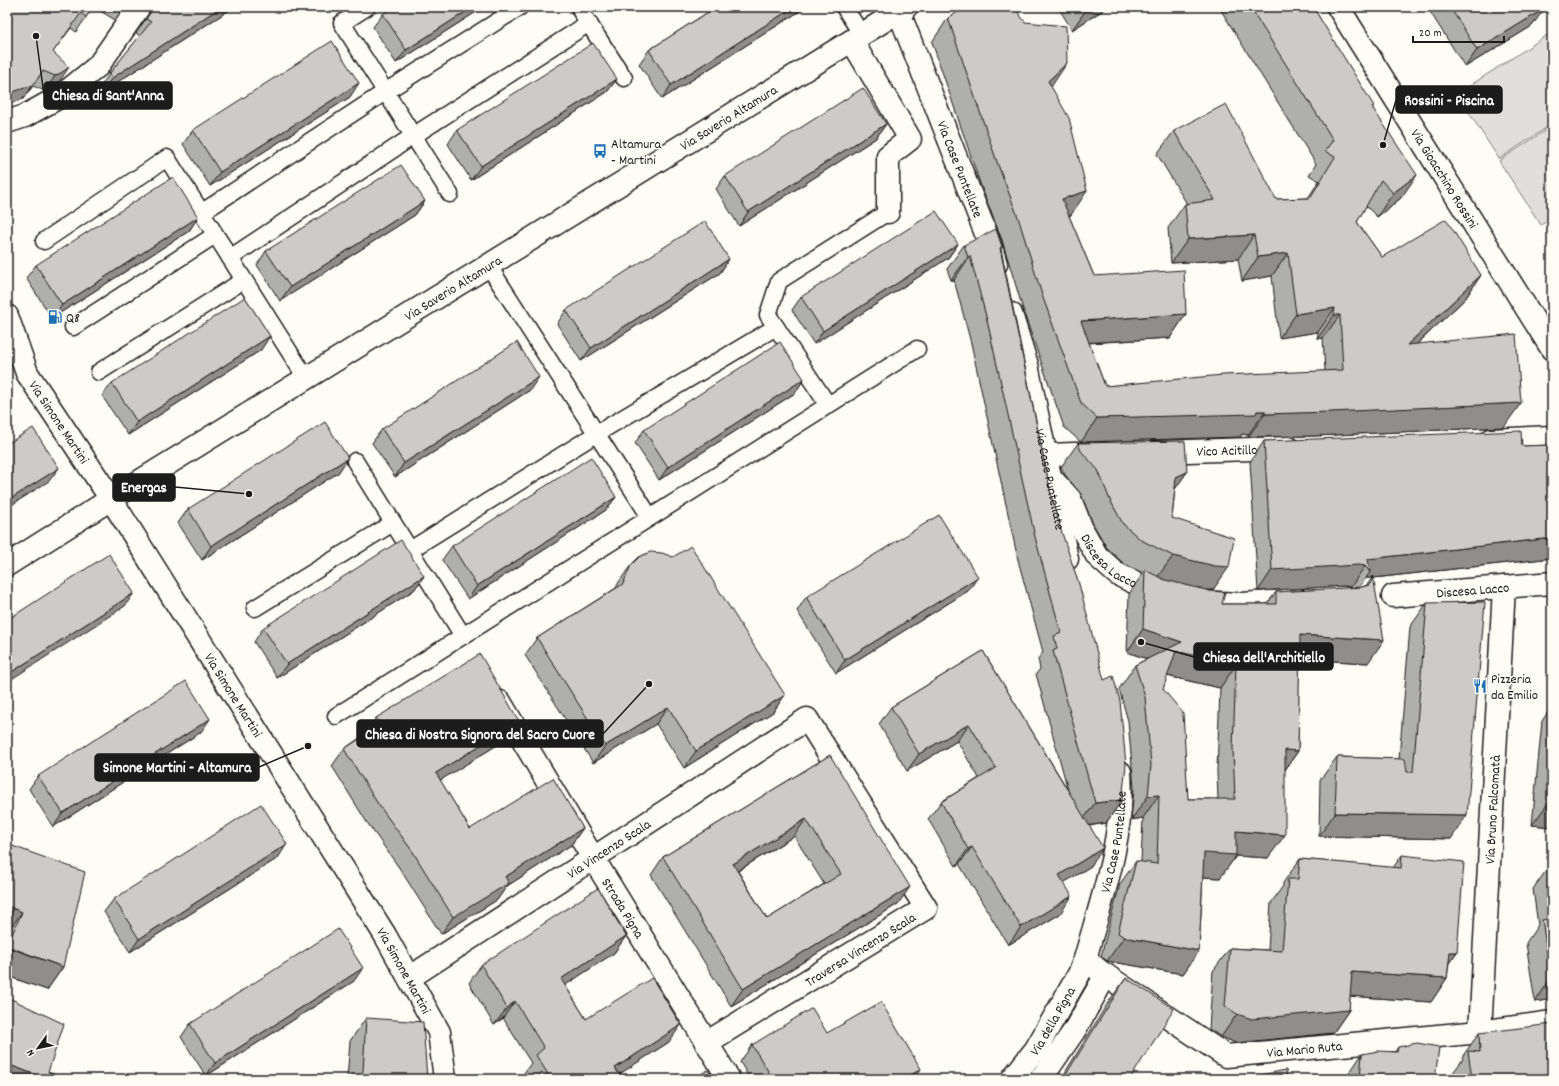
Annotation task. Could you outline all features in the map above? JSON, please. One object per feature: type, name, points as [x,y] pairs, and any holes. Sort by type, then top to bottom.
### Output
[{"type":"street","points":[[7,122],[25,116],[61,96],[98,66],[139,7]]},
{"type":"street","name":"Via Saverio Altamura","points":[[7,565],[111,498],[856,38],[901,8]]},
{"type":"street","name":"Via Case Puntellate","points":[[901,8],[990,244],[1027,365],[1072,578]]},
{"type":"street","name":"Via Gioacchino Rossini","points":[[1342,12],[1552,349]]},
{"type":"street","points":[[856,38],[910,139],[888,156],[888,212]]},
{"type":"street","name":"Via Simone Martini","points":[[7,316],[27,373],[111,498],[385,935],[440,1032],[445,1079]]},
{"type":"street","points":[[1472,441],[1552,437]]},
{"type":"street","name":"Vico Acitillo","points":[[1046,455],[1307,448]]},
{"type":"street","name":"Discesa Lacco","points":[[1050,477],[1070,499],[1082,529],[1097,556],[1117,574],[1152,591],[1197,602],[1242,604],[1322,599]]},
{"type":"street","name":"Discesa Lacco","points":[[1393,596],[1552,583]]},
{"type":"street","name":"Via Bruno Falcomatà","points":[[1480,1032],[1504,587]]},
{"type":"street","name":"Strada Pigna","points":[[491,687],[593,858],[729,1079]]},
{"type":"street","name":"Via Vincenzo Scala","points":[[409,978],[807,719]]},
{"type":"street","name":"Traversa Vincenzo Scala","points":[[706,1043],[926,908],[807,719]]},
{"type":"street","name":"Via Case Puntellate","points":[[1085,959],[1116,843],[1122,789],[1118,752]]},
{"type":"street","name":"Via Mario Ruta","points":[[1085,959],[1106,975],[1226,1056],[1480,1032],[1552,1022]]},
{"type":"street","name":"Via della Pigna","points":[[1012,1079],[1036,1049],[1079,974],[1085,959]]},
{"type":"street","points":[[1041,1079],[1074,1031],[1106,975]]},
{"type":"lane","points":[[368,7],[342,23],[450,194]]},
{"type":"lane","points":[[201,213],[386,92],[520,7]]},
{"type":"lane","points":[[844,7],[856,38]]},
{"type":"lane","points":[[581,8],[624,78]]},
{"type":"lane","points":[[230,258],[414,136],[589,23]]},
{"type":"lane","points":[[44,241],[167,158],[306,378]]},
{"type":"lane","points":[[828,405],[768,315],[779,281],[888,212]]},
{"type":"lane","points":[[73,327],[215,235]]},
{"type":"lane","points":[[488,265],[650,517]]},
{"type":"lane","points":[[98,372],[244,280]]},
{"type":"lane","points":[[410,550],[596,434],[776,327]]},
{"type":"lane","points":[[336,716],[917,349]]},
{"type":"lane","points":[[355,461],[463,636]]},
{"type":"lane","points":[[255,608],[393,523]]},
{"type":"shaded area","points":[[1552,32],[1552,124],[1499,159],[1457,94]]},
{"type":"shaded area","points":[[1552,126],[1552,218],[1541,225],[1499,161]]},
{"type":"building","points":[[7,7],[93,7],[86,17],[81,13],[53,52],[69,67],[55,76],[43,71],[33,85],[7,94]]},
{"type":"building","points":[[154,7],[221,7],[112,78],[109,74],[151,22],[146,19]]},
{"type":"building","points":[[393,7],[473,7],[406,50],[383,14]]},
{"type":"building","points":[[716,7],[794,7],[671,85],[649,50]]},
{"type":"building","points":[[966,7],[1014,7],[1025,22],[1066,26],[1067,63],[1048,81],[1069,118],[1087,191],[1062,199],[1094,276],[1184,270],[1186,314],[1081,321],[1105,386],[1223,375],[1343,370],[1340,315],[1334,315],[1335,308],[1296,314],[1288,253],[1258,257],[1254,235],[1188,239],[1185,204],[1215,200],[1174,131],[1226,104],[1276,199],[1310,198],[1335,157],[1325,151],[1333,140],[1250,7],[1313,7],[1374,106],[1372,107],[1417,175],[1393,193],[1381,180],[1357,222],[1382,257],[1446,219],[1481,275],[1407,345],[1516,334],[1521,403],[1331,412],[1265,414],[1265,411],[1257,411],[1256,414],[1097,418],[1081,403],[1042,295],[1018,217],[997,162],[948,18]]},
{"type":"building","points":[[1450,7],[1543,7],[1544,9],[1477,50]]},
{"type":"building","points":[[332,41],[359,83],[220,172],[193,130]]},
{"type":"building","points":[[593,43],[617,79],[481,166],[457,130]]},
{"type":"building","points":[[863,88],[886,124],[748,212],[725,176]]},
{"type":"building","points":[[401,165],[425,201],[290,287],[266,251]]},
{"type":"building","points":[[173,177],[198,217],[62,305],[36,265]]},
{"type":"building","points":[[936,211],[958,244],[823,331],[801,297]]},
{"type":"building","points":[[705,221],[729,259],[591,348],[566,310]]},
{"type":"building","points":[[996,229],[1002,247],[1000,248],[1052,499],[1079,584],[1104,680],[1113,676],[1120,701],[1126,765],[1122,800],[1095,803],[1053,651],[1057,649],[1054,636],[1061,633],[1035,537],[987,320],[970,256],[968,257],[964,245]]},
{"type":"building","points":[[245,297],[270,336],[137,422],[112,383]]},
{"type":"building","points":[[517,342],[539,377],[404,463],[382,429]]},
{"type":"building","points":[[780,342],[804,379],[668,467],[644,430]]},
{"type":"building","points":[[325,422],[348,458],[211,546],[188,509]]},
{"type":"building","points":[[33,428],[59,468],[7,501],[7,444]]},
{"type":"building","points":[[1521,431],[1522,446],[1552,445],[1552,538],[1368,559],[1370,572],[1365,566],[1359,565],[1272,570],[1264,441]]},
{"type":"building","points":[[1185,441],[1187,472],[1176,477],[1172,518],[1234,538],[1229,567],[1215,566],[1173,556],[1141,540],[1123,524],[1110,500],[1098,470],[1081,451],[1078,443]]},
{"type":"building","points":[[591,457],[616,497],[477,586],[452,546]]},
{"type":"building","points":[[939,515],[978,577],[845,660],[806,597]]},
{"type":"building","points":[[401,540],[424,576],[287,664],[263,628]]},
{"type":"building","points":[[691,546],[785,695],[696,751],[668,707],[605,746],[537,638],[623,584],[631,565],[639,557],[650,552],[662,553],[673,557]]},
{"type":"building","points":[[109,554],[134,593],[7,675],[7,620]]},
{"type":"building","points":[[1145,570],[1165,580],[1210,591],[1225,592],[1222,604],[1276,604],[1276,592],[1362,587],[1369,585],[1373,576],[1384,640],[1300,635],[1298,751],[1285,750],[1285,835],[1236,831],[1236,855],[1204,853],[1199,951],[1124,937],[1118,933],[1136,861],[1157,864],[1159,795],[1148,796],[1151,765],[1145,697],[1135,665],[1182,642],[1143,629]],"holes":[[[1176,651],[1236,665],[1233,748],[1235,799],[1188,799],[1183,713],[1163,689]]]},
{"type":"building","points":[[1485,602],[1467,815],[1335,813],[1337,757],[1405,759],[1407,772],[1413,772],[1427,603]]},
{"type":"building","points":[[983,651],[1103,848],[1059,875],[1072,896],[1021,927],[972,847],[968,849],[941,802],[996,768],[969,724],[919,754],[891,707]]},
{"type":"building","points":[[480,654],[519,721],[436,773],[470,829],[553,778],[583,828],[505,877],[509,883],[453,917],[413,852],[378,804],[344,749],[381,725],[376,718]]},
{"type":"building","points":[[186,681],[210,719],[63,813],[38,776]]},
{"type":"building","points":[[830,755],[910,887],[743,989],[663,857]],"holes":[[[806,819],[841,874],[767,919],[733,864]]]},
{"type":"building","points":[[1552,765],[1552,802],[1549,802]]},
{"type":"building","points":[[261,804],[287,844],[139,939],[114,899]]},
{"type":"building","points":[[7,844],[85,872],[63,967],[7,946],[22,912],[7,906]]},
{"type":"building","points":[[1402,855],[1464,862],[1457,952],[1450,952],[1447,978],[1352,972],[1349,1010],[1252,1019],[1237,1014],[1225,1006],[1230,948],[1282,951],[1288,879],[1298,879],[1300,859],[1401,868]]},
{"type":"building","points":[[1550,865],[1552,865],[1552,882]]},
{"type":"building","points":[[598,888],[626,936],[561,979],[586,1019],[652,978],[681,1025],[615,1068],[622,1079],[551,1079],[536,1055],[544,1048],[515,1001],[507,1008],[481,965]]},
{"type":"building","points":[[1552,918],[1552,978],[1551,978],[1542,920]]},
{"type":"building","points":[[338,929],[363,968],[215,1063],[190,1024]]},
{"type":"building","points":[[1126,978],[1174,1009],[1130,1079],[1063,1079]]},
{"type":"building","points":[[7,997],[64,1024],[48,1072],[67,1079],[42,1079],[42,1077],[7,1064]]},
{"type":"building","points":[[881,1002],[921,1069],[904,1079],[773,1079],[752,1045],[812,1008],[827,1033]]},
{"type":"building","points":[[366,1018],[423,1022],[427,1079],[359,1079],[363,1071]]},
{"type":"building","points":[[1552,1024],[1552,1079],[1472,1079],[1468,1051],[1480,1052],[1479,1033]]},
{"type":"building","points":[[1417,1043],[1439,1047],[1435,1079],[1360,1079],[1362,1054],[1378,1051],[1397,1052],[1398,1047]]},
{"type":"building","points":[[708,1070],[713,1079],[692,1079]]},
{"type":"building","points":[[1286,1070],[1287,1079],[1240,1079]]},
{"type":"place","name":"Chiesa di Sant'Anna","points":[[36,36]]},
{"type":"place","name":"Rossini - Piscina","points":[[1383,145]]},
{"type":"place","name":"Altamura - Martini","points":[[600,151]]},
{"type":"place","name":"Q8","points":[[55,317]]},
{"type":"place","name":"Energas","points":[[249,494]]},
{"type":"place","name":"Chiesa dell'Architiello","points":[[1141,642]]},
{"type":"place","name":"Chiesa di Nostra Signora del Sacro Cuore","points":[[649,684]]},
{"type":"place","name":"Pizzeria da Emilio","points":[[1480,686]]},
{"type":"place","name":"Simone Martini - Altamura","points":[[308,746]]}]
